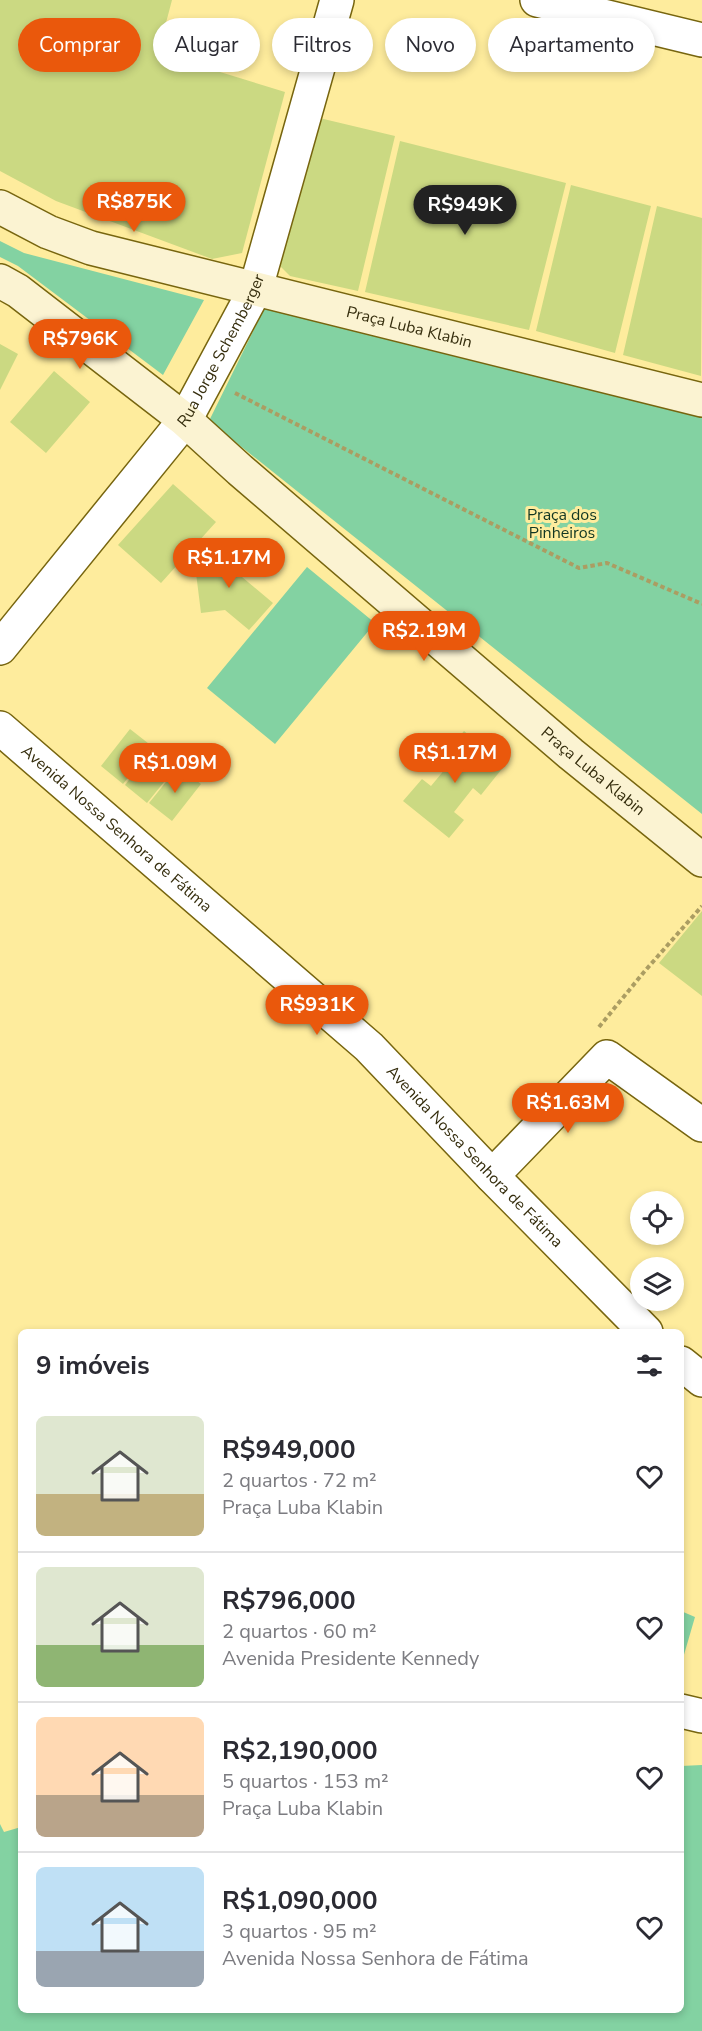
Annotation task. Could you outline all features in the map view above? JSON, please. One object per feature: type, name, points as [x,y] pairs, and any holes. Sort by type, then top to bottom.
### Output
[{"type":"main road","name":"Praça Luba Klabin","points":[[0,207],[48,232],[92,248],[702,400]]},
{"type":"main road","name":"Praça Luba Klabin","points":[[0,281],[18,291],[185,420],[249,478],[571,754],[702,860]]},
{"type":"street","name":"Rua Jorge Schemberger","points":[[0,648],[185,420],[255,289],[337,0]]},
{"type":"street","points":[[537,0],[702,40]]},
{"type":"street","name":"Avenida Nossa Senhora de Fátima","points":[[0,728],[369,1047],[643,1329]]},
{"type":"street","points":[[492,1176],[607,1057],[702,1125]]},
{"type":"street","points":[[684,1365],[702,1380]]},
{"type":"street","points":[[684,1712],[702,1716]]},
{"type":"path","points":[[208,379],[579,568],[607,563],[702,604]]},
{"type":"path","points":[[607,1057],[595,1032],[702,906]]},
{"type":"green space","points":[[0,241],[24,253],[204,300],[163,375],[18,266],[0,257]]},
{"type":"green space","name":"Praça dos Pinheiros","points":[[265,307],[702,415],[702,814],[209,421]]},
{"type":"green space","points":[[307,567],[375,623],[275,744],[207,688]]},
{"type":"green space","points":[[684,1612],[695,1617],[684,1655]]},
{"type":"green space","points":[[702,1765],[702,2031],[0,2031],[0,1824],[4,1832],[18,1828],[18,2013],[684,2013],[684,1766]]},
{"type":"building","points":[[0,0],[172,0],[167,18],[153,18],[153,72],[220,72],[285,92],[242,253],[212,259],[56,201],[0,171]]},
{"type":"building","points":[[311,116],[395,136],[358,291],[290,276],[273,259]]},
{"type":"building","points":[[400,141],[566,183],[529,330],[365,292]]},
{"type":"building","points":[[571,185],[651,206],[615,353],[536,331]]},
{"type":"building","points":[[657,206],[702,218],[701,376],[623,355]]},
{"type":"building","points":[[0,344],[18,354],[0,390]]},
{"type":"building","points":[[54,371],[90,402],[46,453],[10,422]]},
{"type":"building","points":[[173,484],[216,522],[161,583],[118,545]]},
{"type":"building","points":[[239,552],[242,577],[273,603],[249,630],[225,610],[201,613],[194,557]]},
{"type":"building","points":[[130,729],[153,747],[123,784],[101,766]]},
{"type":"building","points":[[464,731],[505,765],[481,795],[473,788],[454,812],[464,820],[449,838],[403,801],[422,779],[431,786],[446,768],[439,761]]},
{"type":"building","points":[[154,748],[177,766],[147,803],[125,785]]},
{"type":"building","points":[[178,767],[201,784],[172,821],[149,803]]},
{"type":"building","points":[[702,911],[702,996],[659,963]]}]
